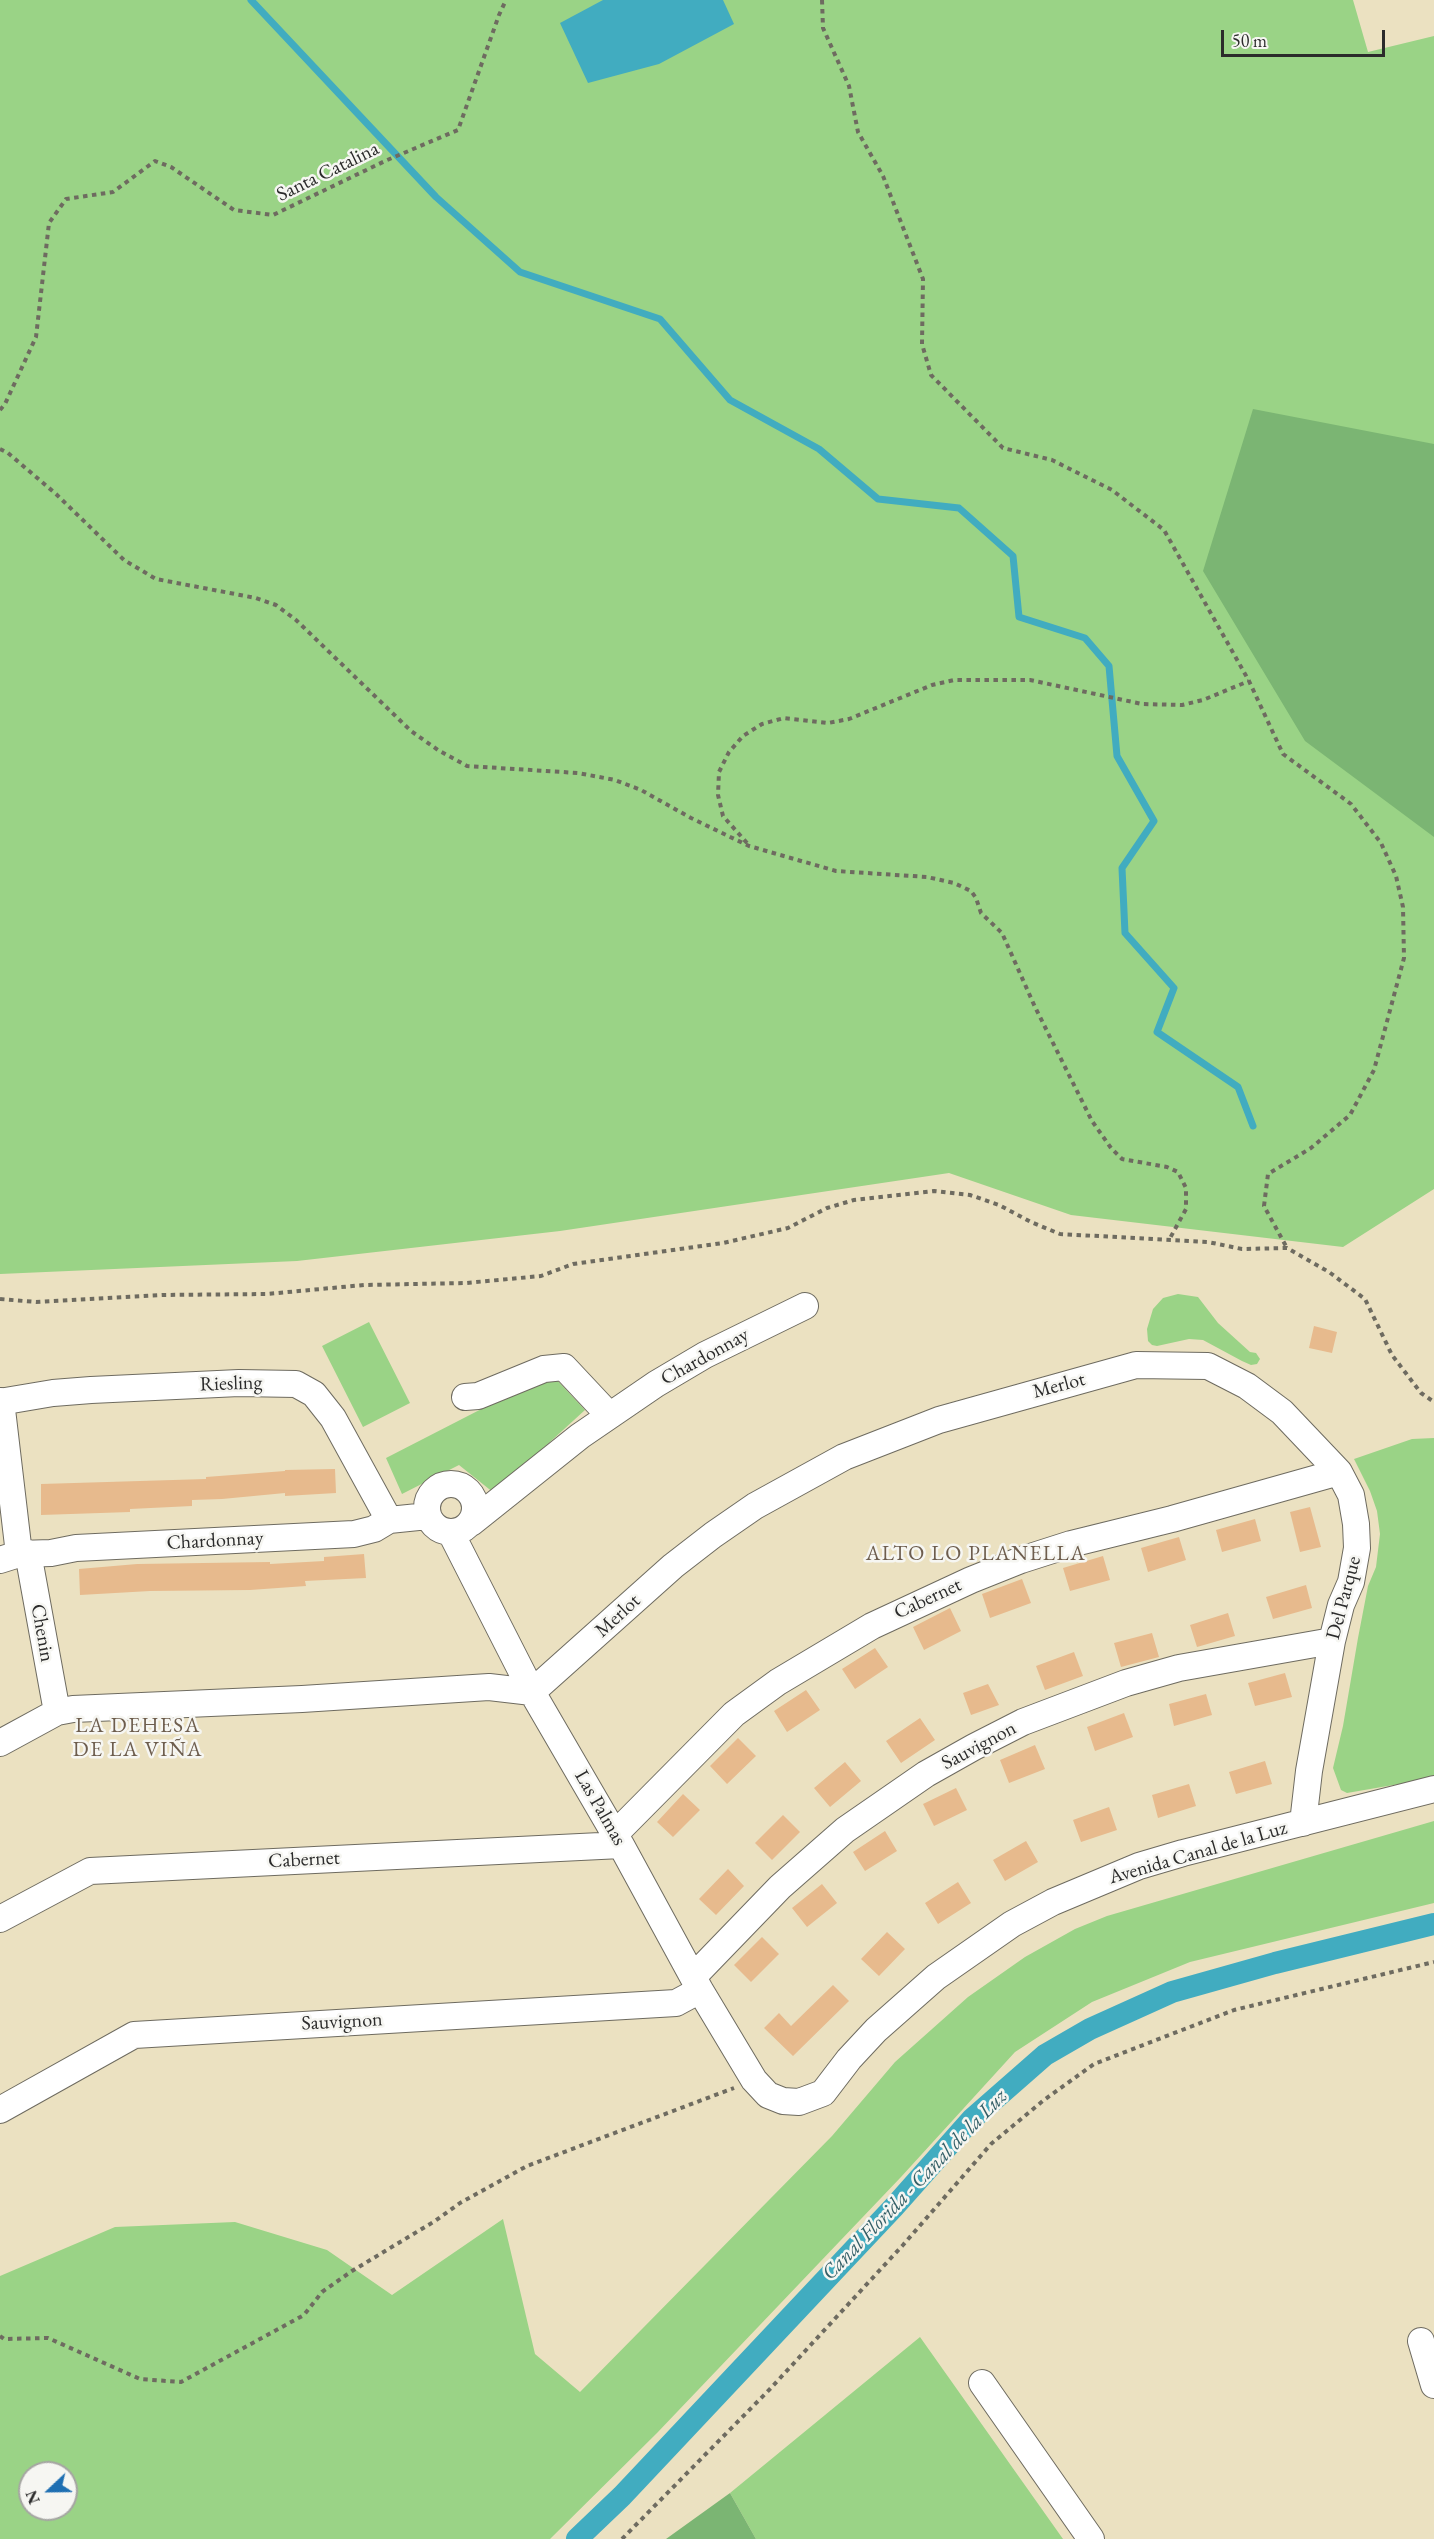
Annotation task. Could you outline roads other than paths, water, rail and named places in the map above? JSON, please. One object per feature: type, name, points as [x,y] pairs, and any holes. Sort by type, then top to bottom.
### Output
[{"type":"street","name":"Chardonnay","points":[[461,1528],[609,1415],[705,1355],[804,1306]]},
{"type":"street","name":"Merlot","points":[[532,1692],[673,1566],[713,1535],[764,1501],[844,1457],[939,1420],[1136,1365],[1208,1366]]},
{"type":"street","name":"Del Parque","points":[[1208,1366],[1247,1386],[1282,1412],[1339,1472],[1351,1495],[1357,1548],[1352,1582],[1341,1605],[1332,1641],[1309,1771],[1303,1823]]},
{"type":"street","points":[[465,1397],[478,1395],[544,1369],[564,1367],[609,1415]]},
{"type":"street","name":"Riesling","points":[[0,1401],[91,1390],[239,1383],[296,1384],[314,1394],[333,1418],[389,1520]]},
{"type":"street","name":"Chenin","points":[[0,1401],[16,1556],[57,1712]]},
{"type":"street","name":"Cabernet","points":[[0,1919],[90,1871],[618,1839],[734,1714],[778,1682],[872,1626],[971,1580],[1031,1557],[1071,1544],[1172,1519],[1339,1472]]},
{"type":"street","name":"Las Palmas","points":[[444,1485],[459,1485],[471,1494],[475,1501],[476,1509],[461,1528],[437,1528],[428,1516],[428,1500],[444,1485]]},
{"type":"street","name":"Chardonnay","points":[[16,1556],[76,1548],[354,1534],[374,1529],[389,1520],[428,1516]]},
{"type":"street","name":"Las Palmas","points":[[461,1528],[532,1692],[754,2080]]},
{"type":"street","name":"Sauvignon","points":[[0,2110],[134,2035],[676,2003],[697,1984],[765,1902],[820,1851],[880,1805],[974,1747],[1033,1718],[1126,1683],[1179,1668],[1332,1641]]},
{"type":"street","points":[[0,1743],[57,1712],[73,1709],[302,1699],[489,1687],[532,1692]]},
{"type":"street","name":"Avenida Canal de la Luz","points":[[754,2080],[768,2096],[783,2101],[800,2102],[823,2093],[849,2059],[905,2002],[964,1956],[1012,1924],[1085,1888],[1138,1866],[1434,1789]]},
{"type":"street","points":[[1421,2341],[1434,2385]]},
{"type":"street","points":[[982,2383],[1091,2539]]},
{"type":"water","points":[[603,0],[723,0],[734,24],[659,64],[588,83],[560,23]]},
{"type":"waterway","points":[[251,0],[436,197],[520,272],[660,319],[730,400],[819,449],[878,499],[959,508],[1013,556],[1019,617],[1085,638],[1109,666],[1117,756],[1154,821],[1122,868],[1125,933],[1174,988],[1157,1032],[1238,1087],[1253,1126]]},
{"type":"waterway","name":"Canal Florida - Canal de la Luz","points":[[577,2539],[622,2496],[894,2207],[972,2119],[1045,2055],[1090,2029],[1172,1992],[1275,1963],[1434,1924]]},
{"type":"district","name":"ALTO LO PLANELLA","points":[[976,1554]]},
{"type":"district","name":"LA DEHESA DE LA VIÑA","points":[[138,1738]]}]
